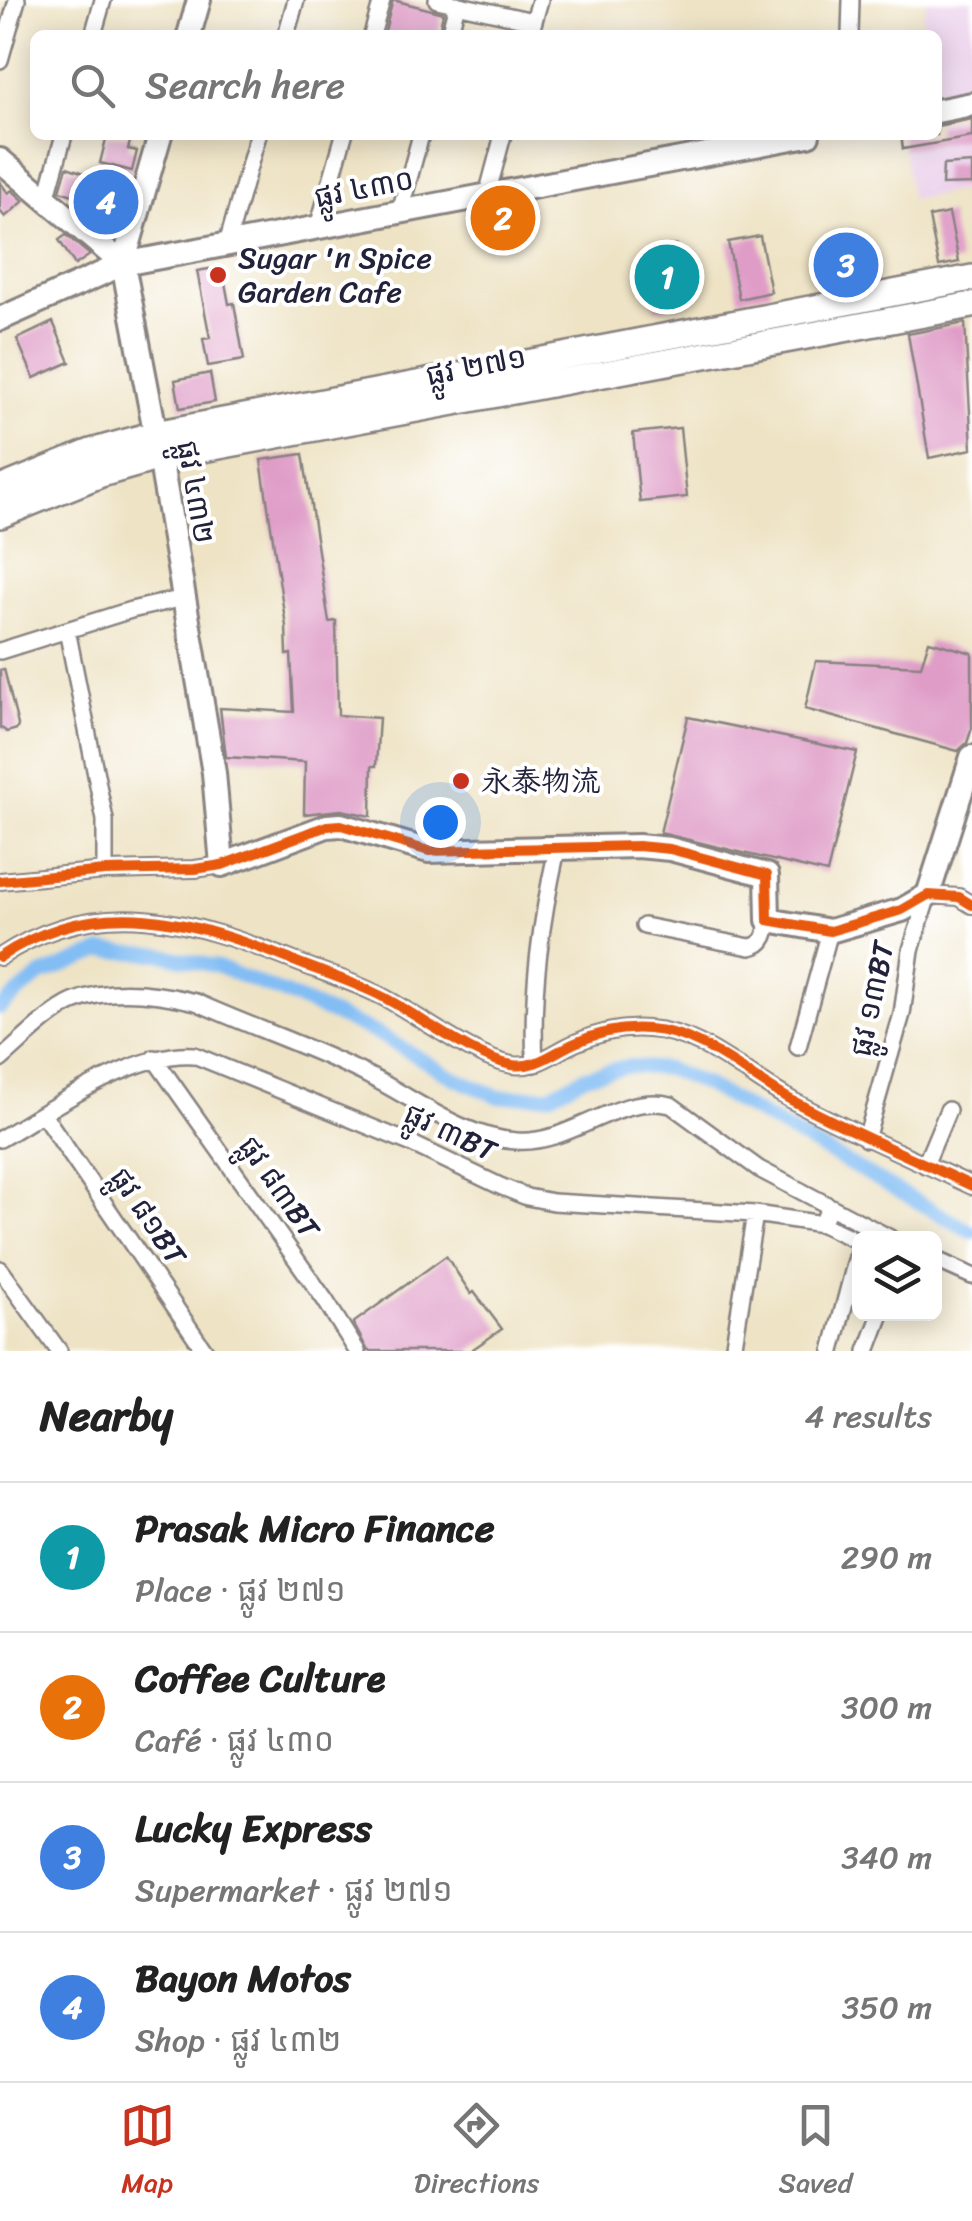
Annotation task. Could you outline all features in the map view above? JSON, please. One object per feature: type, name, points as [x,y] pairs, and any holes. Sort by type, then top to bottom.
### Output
[{"type":"main road","name":"ផ្លូវ ២៧១","points":[[0,515],[101,474],[158,445],[972,278]]},
{"type":"main road","name":"ផ្លូវ ២៧១","points":[[0,489],[91,452],[158,445],[972,305]]},
{"type":"street","points":[[0,60],[18,0]]},
{"type":"street","points":[[94,30],[103,0]]},
{"type":"street","points":[[191,30],[200,0]]},
{"type":"street","points":[[287,30],[296,0]]},
{"type":"street","points":[[373,30],[382,0]]},
{"type":"street","points":[[437,0],[532,28],[540,0]]},
{"type":"street","points":[[850,30],[851,0]]},
{"type":"street","points":[[450,30],[457,4]]},
{"type":"street","points":[[942,110],[972,104]]},
{"type":"street","points":[[47,196],[63,140]]},
{"type":"street","name":"ផ្លូវ ៤៣២","points":[[159,140],[123,264],[214,773],[222,865]]},
{"type":"street","points":[[227,244],[257,140]]},
{"type":"street","points":[[318,226],[343,140]]},
{"type":"street","points":[[400,212],[420,140]]},
{"type":"street","points":[[487,195],[502,140]]},
{"type":"street","name":"ផ្លូវ ៤៣០","points":[[3,312],[123,264],[781,140]]},
{"type":"street","points":[[0,160],[123,264]]},
{"type":"street","points":[[972,278],[972,289]]},
{"type":"street","points":[[0,650],[184,598]]},
{"type":"street","points":[[67,630],[105,820],[106,871]]},
{"type":"street","name":"ផ្លូវ ១៣BT","points":[[866,1139],[902,1014],[911,950],[928,895],[963,812],[972,757]]},
{"type":"street","points":[[0,881],[222,865],[326,826],[342,825],[429,852],[638,846],[670,849],[767,875],[767,933],[762,942],[750,947],[644,926]]},
{"type":"street","points":[[535,1064],[532,1012],[536,967],[557,849]]},
{"type":"street","points":[[768,920],[830,931],[902,910],[928,895],[959,897],[972,905]]},
{"type":"street","points":[[0,957],[46,931],[92,921],[143,917],[211,929],[382,997],[488,1056],[513,1065],[535,1064],[578,1041],[621,1028],[676,1033],[708,1047],[791,1100],[866,1139],[972,1186]]},
{"type":"street","points":[[798,1047],[830,931]]},
{"type":"street","points":[[0,1060],[71,1002],[99,995],[167,995],[196,1002],[370,1076],[464,1126],[518,1142],[556,1135],[640,1104],[671,1105],[759,1170],[876,1231]]},
{"type":"street","name":"ផ្លូវ ៣BT","points":[[0,1139],[154,1058],[194,1055],[410,1143],[527,1197],[591,1205],[754,1214],[822,1224],[852,1240]]},
{"type":"street","name":"ផ្លូវ ៨៣BT","points":[[154,1058],[357,1351]]},
{"type":"street","points":[[925,1164],[948,1110]]},
{"type":"street","name":"ផ្លូវ ៨១BT","points":[[43,1114],[205,1351]]},
{"type":"street","points":[[822,1224],[829,1208]]},
{"type":"street","points":[[732,1351],[754,1214]]},
{"type":"street","points":[[942,1263],[972,1276]]},
{"type":"street","points":[[0,1269],[58,1351]]},
{"type":"street","points":[[832,1351],[852,1275]]},
{"type":"street","points":[[867,1351],[878,1321]]},
{"type":"shaded area","points":[[926,0],[972,0],[972,88],[942,94],[942,30],[921,30]]},
{"type":"shaded area","points":[[972,114],[972,188],[911,200],[902,140],[942,140],[942,120]]},
{"type":"building","points":[[393,0],[443,13],[439,30],[385,30]]},
{"type":"building","points":[[972,119],[972,137],[903,149],[902,140],[942,140],[942,125]]},
{"type":"building","points":[[106,140],[131,140],[128,149],[137,151],[132,171],[100,163]]},
{"type":"building","points":[[972,163],[972,184],[942,185],[943,165]]},
{"type":"building","points":[[67,167],[90,175],[82,198],[60,191]]},
{"type":"building","points":[[0,182],[8,193],[12,190],[24,201],[5,217],[0,211]]},
{"type":"building","points":[[949,213],[959,262],[939,266],[929,217]]},
{"type":"building","points":[[66,235],[90,255],[75,265],[59,240]]},
{"type":"building","points":[[760,236],[771,292],[739,299],[728,242]]},
{"type":"building","points":[[677,245],[688,303],[656,309],[646,251]]},
{"type":"building","points":[[209,269],[211,276],[224,277],[229,304],[234,303],[244,360],[208,366],[203,339],[210,338],[197,271]]},
{"type":"building","points":[[53,322],[70,362],[34,378],[17,339]]},
{"type":"building","points":[[965,323],[972,449],[929,458],[908,334]]},
{"type":"building","points":[[210,373],[215,402],[180,408],[175,380]]},
{"type":"building","points":[[680,428],[687,497],[640,502],[633,433]]},
{"type":"building","points":[[303,454],[329,622],[336,621],[338,715],[379,718],[376,766],[372,766],[371,816],[341,810],[304,814],[305,762],[226,757],[220,708],[294,712],[291,654],[287,655],[261,460]]},
{"type":"building","points":[[929,641],[972,653],[972,728],[967,743],[958,751],[805,709],[816,661],[921,666]]},
{"type":"building","points":[[4,669],[18,725],[7,732],[0,727],[0,670]]},
{"type":"building","points":[[688,717],[857,752],[827,873],[660,833]]},
{"type":"building","points":[[446,1256],[471,1294],[474,1292],[502,1329],[470,1351],[368,1351],[353,1323]]},
{"type":"waterway","points":[[0,1008],[41,975],[102,951],[160,954],[218,967],[283,993],[378,1034],[452,1077],[499,1097],[550,1095],[586,1076],[627,1066],[667,1069],[704,1084],[972,1232]]},
{"type":"cycle path","points":[[0,881],[222,865],[327,826],[341,825],[429,851],[638,846],[670,849],[767,875],[768,920],[830,931],[902,910],[928,895],[959,897],[972,905]]},
{"type":"cycle path","points":[[0,957],[37,937],[74,924],[146,919],[219,934],[352,983],[481,1054],[512,1065],[537,1062],[583,1039],[610,1032],[668,1032],[706,1047],[817,1113],[972,1186]]},
{"type":"place","name":"Bayon Motos","points":[[106,202]]},
{"type":"place","name":"Coffee Culture","points":[[503,218]]},
{"type":"place","name":"Lucky Express","points":[[846,265]]},
{"type":"place","name":"Sugar 'n Spice Garden Cafe","points":[[218,275]]},
{"type":"place","name":"Prasak Micro Finance","points":[[667,277]]},
{"type":"place","name":"永泰物流","points":[[461,781]]}]
